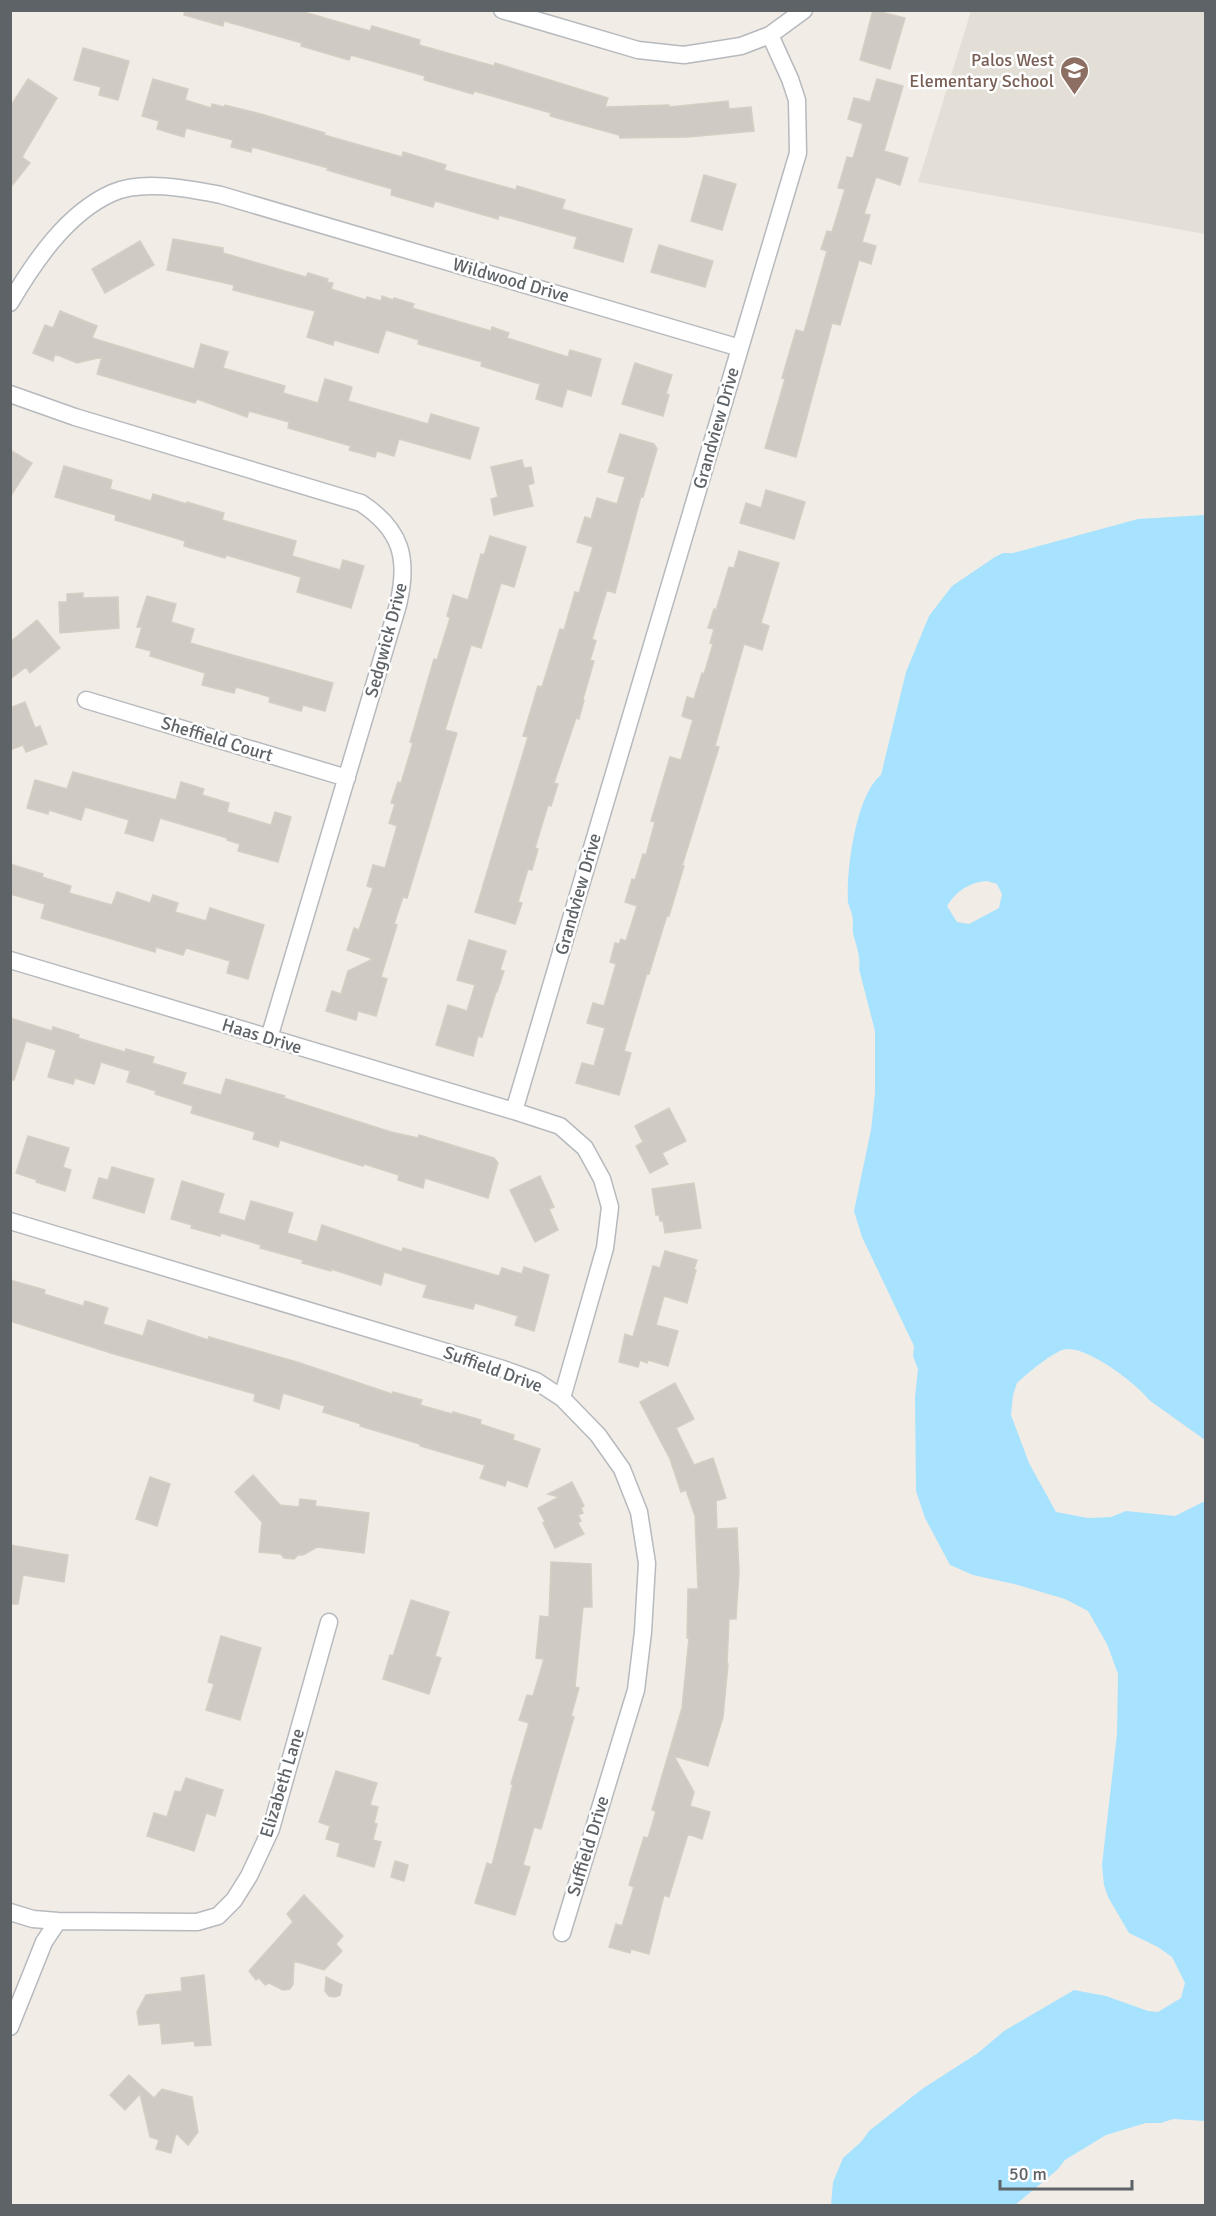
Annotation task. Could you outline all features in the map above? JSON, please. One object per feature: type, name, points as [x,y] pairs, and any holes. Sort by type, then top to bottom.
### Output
[{"type":"street","points":[[502,10],[638,51],[684,55],[741,46],[770,35],[804,10]]},
{"type":"street","points":[[740,348],[798,153],[797,100],[770,35]]},
{"type":"street","name":"Wildwood Drive","points":[[10,303],[45,248],[88,208],[113,192],[137,188],[168,187],[221,195],[740,348]]},
{"type":"street","name":"Grandview Drive","points":[[514,1111],[740,348]]},
{"type":"street","name":"Sedgwick Drive","points":[[10,394],[75,417],[361,503],[383,521],[400,548],[404,568],[403,586],[269,1038]]},
{"type":"street","name":"Sheffield Court","points":[[86,700],[347,778]]},
{"type":"street","name":"Haas Drive","points":[[10,960],[514,1111]]},
{"type":"street","points":[[514,1111],[560,1125],[585,1148],[602,1179],[610,1207],[605,1248],[562,1398]]},
{"type":"street","name":"Suffield Drive","points":[[10,1221],[503,1369],[536,1381],[562,1398],[598,1435],[622,1469],[639,1512],[647,1563],[643,1632],[636,1690],[562,1933]]},
{"type":"street","name":"Elizabeth Lane","points":[[10,1912],[33,1919],[58,1921],[197,1922],[218,1916],[234,1900],[249,1876],[271,1829],[329,1622]]},
{"type":"street","points":[[10,2027],[44,1942],[58,1921]]},
{"type":"shaded area","name":"Palos West Elementary School","points":[[971,11],[1205,11],[1205,234],[918,182]]},
{"type":"water","points":[[1205,515],[1205,1440],[1149,1400],[1133,1384],[1109,1366],[1083,1352],[1071,1349],[1062,1350],[1051,1356],[1017,1383],[1011,1415],[1029,1463],[1056,1512],[1088,1518],[1111,1517],[1126,1511],[1175,1516],[1205,1501],[1205,2121],[1173,2119],[1161,2123],[1146,2123],[1106,2135],[1065,2160],[1057,2170],[1015,2205],[831,2205],[833,2182],[843,2158],[861,2142],[869,2131],[922,2089],[978,2053],[1004,2031],[1074,1990],[1106,1996],[1148,2011],[1158,2012],[1181,1998],[1185,1983],[1172,1957],[1158,1947],[1129,1933],[1108,1897],[1104,1885],[1102,1865],[1117,1734],[1118,1674],[1107,1644],[1088,1611],[1065,1599],[973,1575],[950,1565],[925,1518],[916,1491],[915,1397],[918,1369],[913,1356],[914,1346],[862,1237],[854,1211],[871,1130],[875,1093],[875,1031],[859,969],[859,955],[853,933],[853,917],[848,902],[849,872],[859,815],[872,785],[881,775],[906,672],[929,616],[952,586],[995,557],[1003,553],[1013,553],[1138,519]],"holes":[[[987,881],[997,884],[1002,894],[999,908],[969,924],[957,922],[947,906],[955,896],[964,888],[975,883]]]},
{"type":"building","points":[[185,10],[297,10],[370,31],[372,26],[420,40],[419,45],[494,66],[495,63],[608,98],[605,107],[669,105],[669,107],[728,101],[729,109],[751,107],[754,131],[688,137],[620,138],[619,135],[550,116],[551,113],[474,91],[473,94],[424,80],[425,76],[351,55],[349,60],[301,46],[302,43],[224,21],[223,26],[184,15]]},
{"type":"building","points":[[873,10],[905,18],[890,69],[860,60]]},
{"type":"building","points":[[83,48],[129,61],[118,100],[99,95],[101,87],[74,80]]},
{"type":"building","points":[[28,79],[57,98],[22,157],[30,163],[10,188],[10,107]]},
{"type":"building","points":[[153,79],[188,89],[185,100],[211,108],[212,104],[224,107],[225,105],[261,114],[402,157],[403,152],[446,165],[444,170],[516,190],[517,186],[565,200],[562,209],[632,229],[623,262],[574,248],[577,237],[499,215],[498,219],[435,201],[433,207],[391,195],[392,189],[327,170],[328,168],[252,147],[251,152],[231,147],[233,140],[186,128],[184,137],[157,129],[159,121],[142,116]]},
{"type":"building","points":[[877,79],[903,86],[884,151],[908,158],[900,185],[876,177],[864,214],[870,215],[862,242],[876,246],[871,264],[859,260],[840,325],[832,323],[796,457],[765,448],[785,379],[782,378],[796,330],[804,332],[827,251],[821,249],[827,231],[832,232],[845,189],[838,188],[847,157],[853,158],[863,124],[848,119],[854,98],[870,102]]},
{"type":"building","points":[[704,175],[736,184],[722,230],[691,221]]},
{"type":"building","points":[[173,239],[223,248],[223,253],[306,277],[308,273],[328,279],[327,282],[333,283],[331,289],[366,300],[367,297],[381,301],[382,296],[393,300],[394,298],[414,304],[412,308],[491,331],[492,327],[509,333],[507,338],[568,357],[570,350],[601,359],[591,396],[567,389],[562,407],[536,399],[540,384],[481,366],[482,362],[418,344],[419,340],[386,330],[378,353],[334,340],[333,345],[307,337],[315,311],[233,290],[234,285],[167,270]]},
{"type":"building","points":[[140,241],[154,265],[105,293],[92,269]]},
{"type":"building","points":[[659,245],[713,261],[705,287],[651,272]]},
{"type":"building","points":[[60,311],[97,326],[92,338],[194,369],[201,344],[228,352],[223,368],[285,386],[283,393],[318,403],[325,379],[352,387],[348,401],[428,424],[431,414],[479,428],[470,459],[399,439],[394,456],[377,451],[375,457],[349,450],[351,446],[288,428],[289,422],[249,411],[247,417],[197,399],[195,403],[97,374],[102,357],[77,363],[55,354],[53,361],[33,353],[45,325],[53,328]]},
{"type":"building","points":[[635,363],[672,375],[663,416],[622,404]]},
{"type":"building","points":[[620,434],[654,444],[657,449],[643,497],[641,496],[615,593],[607,590],[592,639],[596,641],[590,660],[594,661],[579,719],[576,718],[554,783],[558,784],[551,806],[548,805],[535,848],[538,849],[532,870],[528,869],[518,902],[522,903],[515,924],[475,912],[528,737],[523,736],[538,686],[542,687],[560,629],[564,630],[575,592],[579,593],[593,547],[577,542],[585,517],[591,519],[597,498],[617,504],[625,477],[608,472]]},
{"type":"building","points":[[10,450],[32,463],[10,497]]},
{"type":"building","points":[[522,460],[524,468],[531,467],[534,483],[528,485],[533,506],[494,515],[491,499],[498,497],[491,467]]},
{"type":"building","points":[[64,466],[112,480],[110,489],[151,501],[153,494],[187,504],[187,502],[224,513],[222,520],[296,541],[292,556],[340,570],[343,560],[364,566],[351,608],[297,592],[301,577],[226,555],[225,558],[184,546],[185,541],[115,520],[116,515],[55,497]]},
{"type":"building","points":[[766,490],[805,502],[794,539],[740,523],[746,503],[761,508]]},
{"type":"building","points":[[490,536],[526,547],[514,587],[501,583],[481,648],[471,645],[445,730],[457,733],[407,898],[403,897],[394,924],[397,925],[381,977],[387,979],[376,1016],[358,1011],[356,1020],[326,1011],[332,991],[341,994],[348,971],[373,959],[347,950],[354,928],[359,930],[373,888],[367,886],[373,865],[385,868],[397,826],[389,823],[395,804],[391,803],[398,782],[401,783],[413,743],[410,742],[434,659],[437,660],[450,618],[447,616],[453,595],[468,600],[481,554],[484,555]]},
{"type":"building","points":[[739,551],[779,563],[761,623],[769,626],[762,650],[744,644],[715,746],[719,747],[682,866],[684,866],[649,974],[647,973],[624,1051],[631,1053],[619,1095],[576,1083],[582,1063],[594,1066],[605,1028],[587,1023],[593,1003],[604,1006],[616,964],[610,962],[615,943],[619,944],[621,939],[626,941],[637,906],[625,902],[643,854],[646,855],[655,822],[651,821],[670,757],[681,760],[693,720],[682,716],[687,697],[694,699],[702,673],[704,674],[713,644],[710,643],[714,629],[708,628],[729,567],[734,568]]},
{"type":"building","points":[[83,593],[83,598],[118,597],[119,628],[60,633],[59,602],[67,602],[67,594]]},
{"type":"building","points":[[147,596],[176,604],[171,622],[194,629],[190,643],[333,683],[325,711],[303,705],[301,711],[269,702],[270,697],[236,687],[234,693],[202,685],[205,673],[150,656],[151,651],[136,647],[142,627],[137,627]]},
{"type":"building","points":[[37,620],[60,648],[30,673],[26,667],[10,679],[10,642]]},
{"type":"building","points":[[25,702],[35,728],[40,726],[47,744],[26,752],[23,745],[10,750],[10,708]]},
{"type":"building","points":[[73,772],[176,800],[181,782],[204,789],[202,795],[229,803],[227,812],[271,825],[275,812],[291,817],[278,862],[238,851],[240,844],[227,840],[227,838],[160,818],[153,841],[125,833],[129,820],[85,807],[81,820],[49,810],[48,814],[27,808],[35,780],[67,789]]},
{"type":"building","points":[[10,864],[71,886],[69,893],[112,905],[117,892],[150,903],[153,895],[178,903],[175,912],[206,921],[210,908],[264,925],[248,979],[227,973],[230,961],[186,948],[183,955],[156,947],[155,952],[41,918],[45,904],[10,894]]},
{"type":"building","points":[[469,940],[506,951],[500,970],[504,971],[482,1037],[478,1036],[473,1056],[436,1045],[448,1005],[467,1011],[475,985],[457,980]]},
{"type":"building","points":[[10,1018],[52,1031],[53,1027],[79,1035],[78,1038],[125,1052],[126,1049],[154,1057],[152,1063],[186,1073],[182,1084],[221,1095],[226,1079],[285,1096],[284,1098],[391,1132],[418,1138],[419,1135],[494,1158],[498,1163],[488,1198],[425,1178],[423,1188],[398,1180],[399,1175],[364,1164],[363,1166],[280,1140],[278,1147],[253,1139],[255,1132],[191,1113],[193,1106],[127,1082],[130,1071],[101,1062],[94,1084],[75,1078],[73,1084],[48,1077],[56,1050],[26,1041],[14,1080],[10,1080]]},
{"type":"building","points":[[669,1108],[686,1141],[662,1153],[668,1164],[650,1173],[636,1146],[643,1142],[635,1126]]},
{"type":"building","points":[[28,1136],[69,1148],[63,1167],[71,1170],[65,1191],[16,1173]]},
{"type":"building","points":[[112,1167],[154,1179],[144,1213],[93,1198],[99,1178],[108,1180]]},
{"type":"building","points":[[540,1176],[554,1207],[549,1209],[558,1230],[535,1242],[510,1190]]},
{"type":"building","points":[[182,1181],[224,1194],[218,1213],[245,1221],[251,1201],[293,1213],[287,1233],[317,1242],[322,1225],[402,1252],[403,1248],[499,1276],[502,1268],[522,1274],[524,1267],[549,1275],[534,1331],[515,1325],[518,1316],[475,1303],[473,1309],[423,1297],[427,1285],[384,1272],[381,1285],[331,1269],[331,1271],[302,1263],[303,1260],[260,1248],[261,1245],[221,1233],[220,1236],[191,1228],[192,1225],[171,1219]]},
{"type":"building","points":[[694,1183],[701,1228],[665,1233],[663,1221],[660,1221],[659,1215],[656,1215],[652,1189]]},
{"type":"building","points":[[665,1251],[697,1260],[687,1303],[664,1296],[656,1325],[678,1331],[668,1366],[648,1360],[647,1363],[640,1360],[638,1367],[619,1362],[625,1334],[633,1337],[653,1266],[660,1268]]},
{"type":"building","points":[[10,1280],[45,1290],[44,1294],[83,1306],[85,1301],[108,1308],[103,1324],[143,1336],[148,1320],[208,1340],[209,1337],[297,1362],[392,1394],[393,1392],[422,1400],[420,1405],[481,1420],[480,1424],[514,1435],[513,1440],[540,1449],[527,1487],[507,1480],[505,1486],[480,1478],[485,1465],[360,1426],[361,1424],[323,1412],[325,1406],[283,1393],[279,1409],[254,1401],[255,1394],[114,1354],[10,1321]]},
{"type":"building","points":[[675,1383],[694,1419],[676,1428],[694,1465],[713,1458],[726,1498],[716,1501],[717,1529],[737,1528],[739,1572],[736,1619],[729,1619],[723,1717],[708,1766],[674,1756],[694,1792],[690,1806],[710,1812],[702,1839],[688,1834],[669,1897],[664,1895],[649,1954],[631,1949],[630,1953],[609,1947],[616,1924],[622,1926],[634,1887],[629,1885],[644,1837],[648,1838],[656,1811],[652,1810],[682,1708],[689,1638],[687,1638],[688,1589],[698,1589],[695,1516],[686,1490],[681,1492],[670,1459],[640,1402]]},
{"type":"building","points":[[253,1475],[280,1505],[299,1507],[300,1499],[316,1501],[315,1506],[369,1513],[364,1553],[317,1547],[294,1559],[284,1558],[281,1554],[259,1552],[262,1522],[235,1492]]},
{"type":"building","points":[[150,1477],[170,1484],[157,1526],[136,1519]]},
{"type":"building","points":[[572,1482],[584,1506],[581,1508],[583,1513],[578,1515],[581,1521],[578,1523],[584,1534],[555,1548],[538,1508],[559,1497],[548,1494]]},
{"type":"building","points":[[10,1545],[68,1555],[64,1582],[23,1575],[18,1604],[10,1604]]},
{"type":"building","points":[[551,1562],[591,1564],[592,1607],[583,1607],[575,1687],[579,1688],[571,1716],[574,1717],[541,1829],[534,1827],[523,1865],[530,1867],[515,1915],[475,1903],[487,1863],[492,1865],[513,1784],[511,1784],[529,1723],[519,1720],[527,1695],[533,1696],[544,1659],[536,1658],[540,1616],[549,1617]]},
{"type":"building","points":[[411,1600],[449,1612],[435,1656],[441,1658],[429,1694],[383,1679]]},
{"type":"building","points":[[221,1636],[261,1648],[240,1720],[206,1710],[214,1684],[208,1682]]},
{"type":"building","points":[[336,1771],[377,1783],[370,1805],[378,1807],[373,1840],[381,1842],[374,1867],[337,1856],[340,1843],[326,1839],[330,1826],[319,1822]]},
{"type":"building","points":[[186,1778],[223,1790],[215,1816],[206,1813],[194,1851],[147,1836],[154,1813],[167,1817],[175,1791],[181,1792]]},
{"type":"building","points":[[395,1861],[408,1865],[404,1881],[391,1877]]},
{"type":"building","points":[[304,1895],[343,1936],[336,1944],[342,1951],[324,1970],[294,1961],[293,1984],[290,1989],[283,1990],[269,1983],[265,1985],[259,1978],[256,1980],[249,1971],[293,1922],[287,1914]]},
{"type":"building","points":[[204,1975],[211,2045],[195,2046],[194,2041],[162,2044],[160,2023],[139,2025],[137,2012],[146,1995],[182,1991],[181,1978]]},
{"type":"building","points":[[326,1977],[342,1985],[340,1995],[329,1996],[325,1991]]},
{"type":"building","points":[[129,2075],[154,2098],[162,2089],[192,2097],[198,2132],[188,2145],[176,2133],[171,2153],[156,2149],[159,2140],[150,2137],[140,2094],[125,2110],[110,2095]]},
{"type":"place","name":"Palos West Elementary School","points":[[1075,96]]}]
